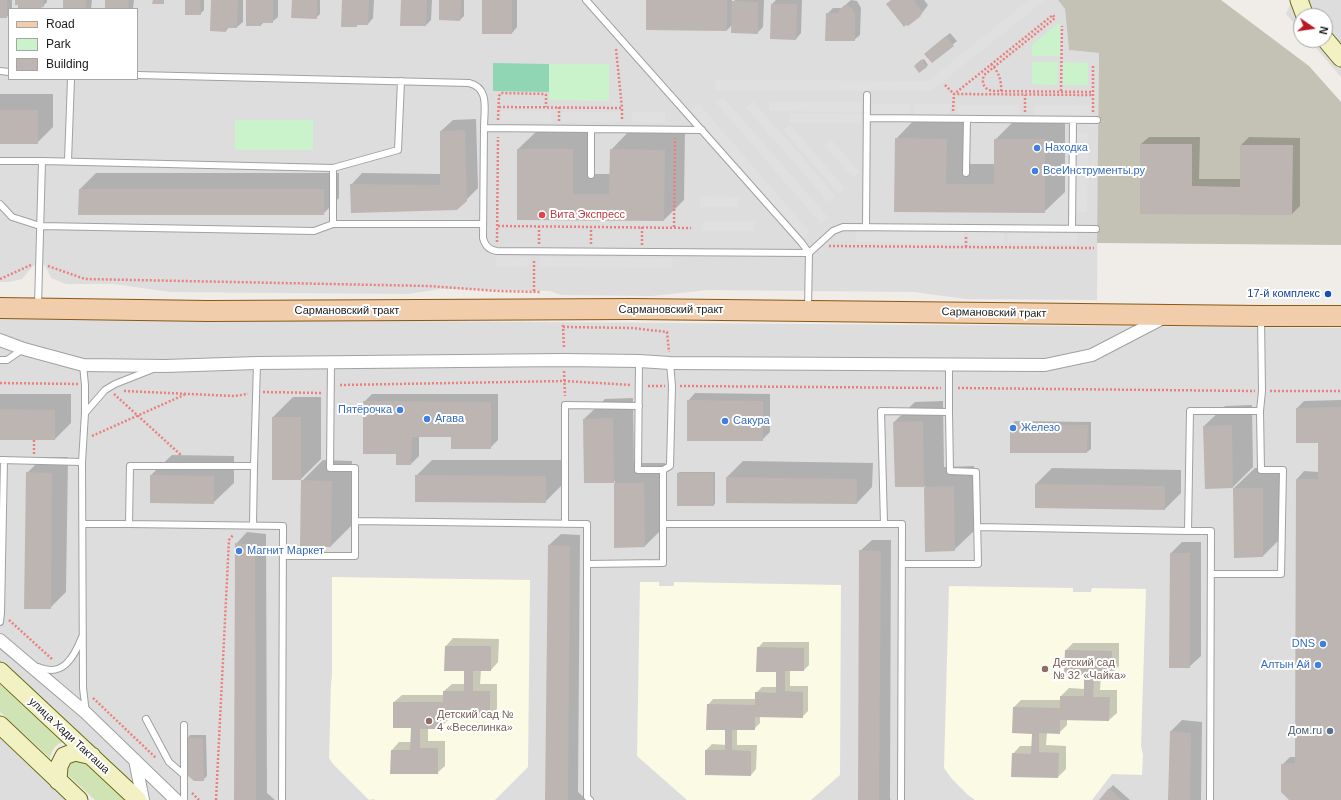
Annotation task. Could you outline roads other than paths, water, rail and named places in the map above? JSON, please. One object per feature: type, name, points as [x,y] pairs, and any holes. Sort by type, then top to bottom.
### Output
[{"type":"main road","points":[[1333,48],[1341,58]]},
{"type":"main road","name":"Сармановский тракт","points":[[0,308],[208,312],[617,309],[1341,316]]},
{"type":"main road","name":"улица Хади Такташа","points":[[0,671],[138,800]]},
{"type":"main road","points":[[0,725],[79,800]]},
{"type":"main road","points":[[58,781],[59,766],[64,756],[75,752],[92,756]]},
{"type":"street","points":[[0,340],[24,349],[83,365],[164,366],[257,363],[564,360],[670,363],[1045,365],[1092,355],[1169,315]]},
{"type":"street","points":[[0,640],[86,713],[176,800]]},
{"type":"street","points":[[135,760],[143,800]]},
{"type":"lane","points":[[586,0],[788,226],[809,253],[808,311]]},
{"type":"lane","points":[[138,75],[469,83],[476,85],[482,90],[484,97],[484,243],[489,249],[497,251],[809,253],[838,228],[843,227],[1096,229]]},
{"type":"lane","points":[[68,161],[71,80]]},
{"type":"lane","points":[[0,161],[68,161],[332,168],[398,150],[401,81]]},
{"type":"lane","points":[[866,227],[867,95]]},
{"type":"lane","points":[[867,118],[1095,120]]},
{"type":"lane","points":[[966,119],[966,173]]},
{"type":"lane","points":[[1072,229],[1073,120]]},
{"type":"lane","points":[[484,128],[702,130]]},
{"type":"lane","points":[[591,129],[591,175]]},
{"type":"lane","points":[[38,309],[38,262],[42,161]]},
{"type":"lane","points":[[332,168],[333,224]]},
{"type":"lane","points":[[0,204],[12,217],[40,226],[314,231],[333,224],[483,224]]},
{"type":"lane","points":[[1210,574],[1281,574],[1283,470],[1260,470],[1260,411],[1262,391],[1261,316]]},
{"type":"lane","points":[[0,360],[7,360],[24,349]]},
{"type":"lane","points":[[639,361],[638,470],[663,470],[670,466],[672,386],[670,363]]},
{"type":"lane","points":[[282,556],[355,556],[355,468],[330,468],[331,362]]},
{"type":"lane","points":[[253,525],[257,363]]},
{"type":"lane","points":[[83,365],[85,385],[82,462],[84,632],[83,688],[86,713]]},
{"type":"lane","points":[[902,564],[978,564],[976,472],[950,471],[949,365]]},
{"type":"lane","points":[[85,413],[105,390],[115,384],[137,374],[164,366]]},
{"type":"lane","points":[[565,524],[565,405],[639,406]]},
{"type":"lane","points":[[884,524],[881,411],[949,412]]},
{"type":"lane","points":[[1188,531],[1190,411],[1260,411]]},
{"type":"lane","points":[[0,622],[2,460],[82,462]]},
{"type":"lane","points":[[129,524],[130,466],[254,466]]},
{"type":"lane","points":[[587,564],[663,563],[663,470]]},
{"type":"lane","points":[[355,521],[587,524],[587,797],[590,800]]},
{"type":"lane","points":[[83,524],[283,526],[282,800]]},
{"type":"lane","points":[[663,524],[902,524],[901,800]]},
{"type":"lane","points":[[977,527],[1211,531],[1210,800]]},
{"type":"lane","points":[[24,661],[45,670],[54,671],[61,668],[76,653],[84,632]]},
{"type":"lane","points":[[146,719],[169,762],[184,774]]},
{"type":"lane","points":[[184,725],[184,800]]},
{"type":"place","name":"Находка","points":[[1037,148]]},
{"type":"place","name":"ВсеИнструменты.ру","points":[[1035,171]]},
{"type":"place","name":"Вита Экспресс","points":[[542,215]]},
{"type":"place","name":"17-й комплекс","points":[[1328,294]]},
{"type":"place","name":"Пятёрочка","points":[[400,410]]},
{"type":"place","name":"Агава","points":[[427,419]]},
{"type":"place","name":"Сакура","points":[[725,421]]},
{"type":"place","name":"Железо","points":[[1013,428]]},
{"type":"place","name":"Магнит Маркет","points":[[239,551]]},
{"type":"place","name":"DNS","points":[[1323,644]]},
{"type":"place","name":"Алтын Ай","points":[[1318,665]]},
{"type":"place","name":"Детский сад № 32 «Чайка»","points":[[1045,669]]},
{"type":"place","name":"Детский сад № 4 «Веселинка»","points":[[429,721]]},
{"type":"place","name":"Дом.ru","points":[[1330,731]]}]
